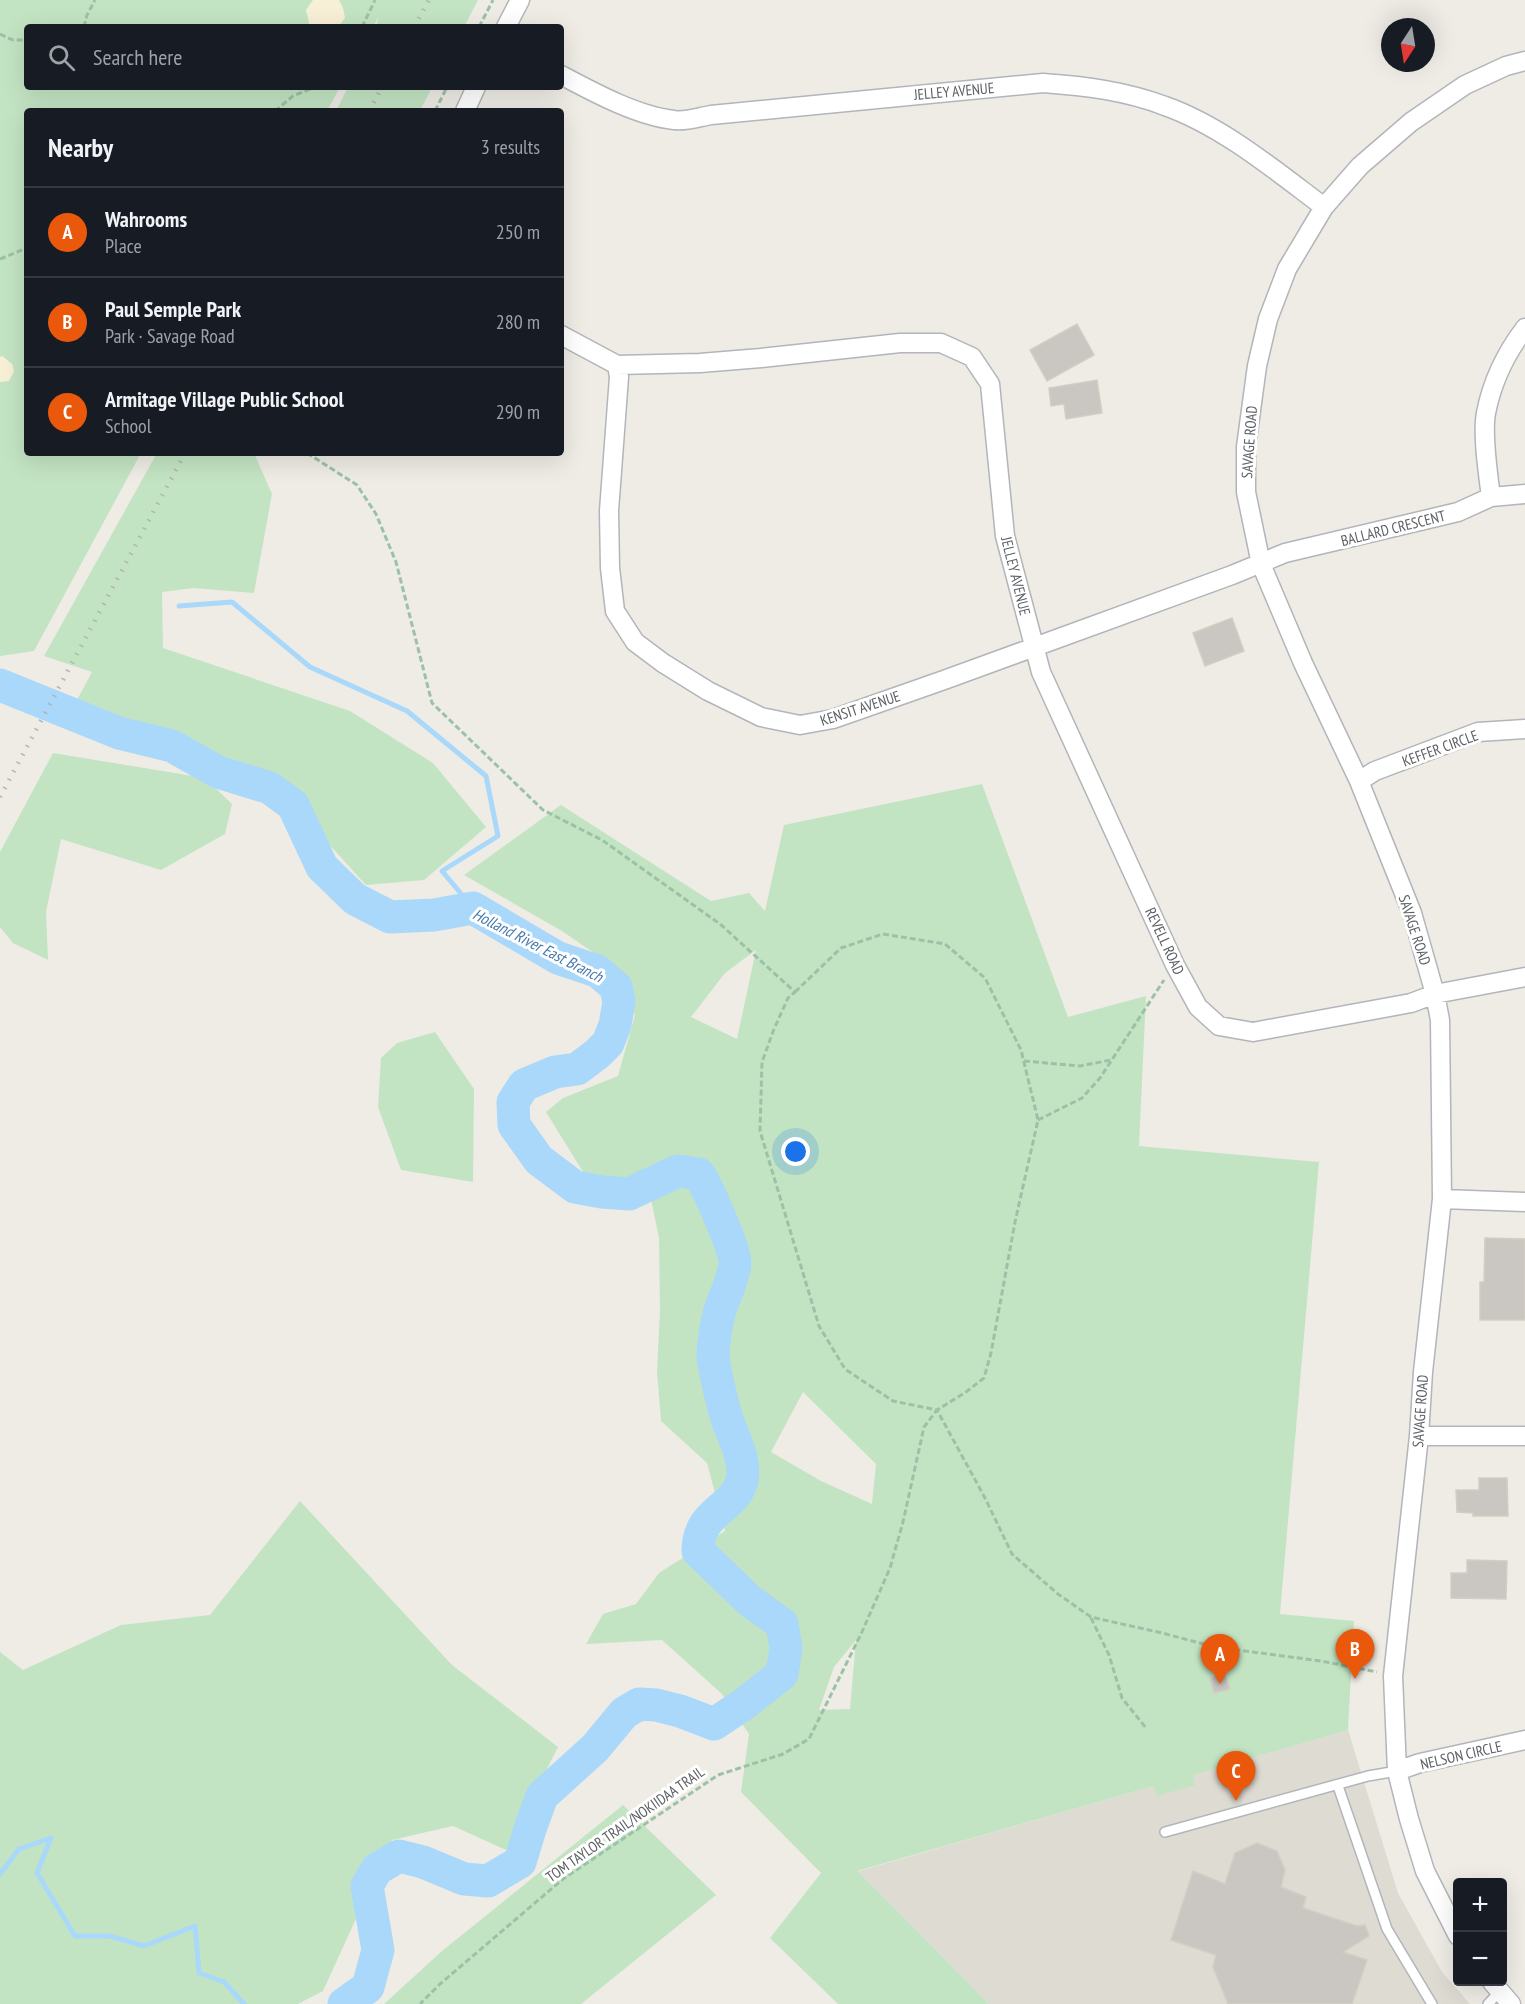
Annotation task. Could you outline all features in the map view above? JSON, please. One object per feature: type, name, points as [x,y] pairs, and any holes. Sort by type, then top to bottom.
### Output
[{"type":"street","points":[[508,24],[520,0]]},
{"type":"street","name":"SAVAGE ROAD","points":[[1456,1932],[1435,1893],[1408,1819],[1397,1771],[1393,1676],[1442,1199],[1442,1041],[1435,994],[1412,914],[1359,781],[1303,663],[1261,564],[1246,492],[1246,447],[1257,366],[1268,319],[1287,269],[1324,207],[1360,166],[1411,122],[1465,86],[1506,66],[1525,61]]},
{"type":"street","name":"JELLEY AVENUE","points":[[564,77],[646,114],[676,121],[711,115],[1043,83],[1114,92],[1167,106],[1209,127],[1290,180],[1324,207]]},
{"type":"street","points":[[466,108],[475,90]]},
{"type":"street","points":[[1491,497],[1487,465],[1486,414],[1497,376],[1511,346],[1525,328]]},
{"type":"street","points":[[564,337],[617,365]]},
{"type":"street","name":"JELLEY AVENUE","points":[[617,365],[730,361],[900,343],[941,343],[972,357],[990,384],[1005,536],[1035,646]]},
{"type":"street","name":"KENSIT AVENUE","points":[[617,365],[619,377],[609,511],[610,568],[615,611],[635,642],[663,663],[708,691],[761,717],[800,725],[833,719],[1261,564]]},
{"type":"street","name":"BALLARD CRESCENT","points":[[1261,564],[1285,553],[1458,512],[1491,497],[1525,494]]},
{"type":"street","name":"REVELL ROAD","points":[[1035,646],[1041,672],[1174,965],[1198,1007],[1219,1026],[1252,1032],[1411,1003],[1435,994]]},
{"type":"street","name":"KEFFER CIRCLE","points":[[1359,781],[1376,771],[1478,732],[1525,729]]},
{"type":"street","points":[[1435,994],[1525,977]]},
{"type":"street","points":[[1442,1199],[1525,1202]]},
{"type":"street","points":[[1419,1436],[1525,1436]]},
{"type":"street","name":"NELSON CIRCLE","points":[[1397,1771],[1420,1763],[1525,1740]]},
{"type":"lane","points":[[1165,1832],[1368,1776],[1397,1771]]},
{"type":"lane","points":[[1338,1786],[1387,1929],[1432,2004]]},
{"type":"path","points":[[85,24],[95,0]]},
{"type":"path","points":[[363,24],[375,0]]},
{"type":"path","points":[[481,24],[493,0]]},
{"type":"path","points":[[0,34],[13,40],[24,39]]},
{"type":"path","points":[[279,108],[293,96],[308,90]]},
{"type":"path","points":[[436,108],[446,90]]},
{"type":"path","points":[[0,259],[24,249]]},
{"type":"path","points":[[312,456],[357,485],[376,514],[396,562],[432,703],[543,810],[602,840],[720,924],[795,992]]},
{"type":"path","points":[[883,934],[945,944],[985,978],[1021,1050],[1038,1120],[984,1378],[937,1410],[893,1401],[845,1369],[819,1326],[760,1131],[762,1062],[788,998],[795,992],[841,948],[883,934]]},
{"type":"path","points":[[1038,1120],[1082,1098],[1100,1078],[1174,965]]},
{"type":"path","points":[[1024,1060],[1080,1066],[1112,1060]]},
{"type":"path","points":[[937,1410],[985,1498],[1012,1554],[1058,1594],[1091,1617],[1215,1647],[1321,1661],[1393,1676]]},
{"type":"path","name":"TOM TAYLOR TRAIL/NOKIIDAA TRAIL","points":[[420,2004],[440,1984],[573,1872],[718,1775],[783,1754],[809,1739],[861,1634],[890,1568],[903,1522],[924,1427],[937,1410]]},
{"type":"path","points":[[1091,1617],[1109,1655],[1122,1698],[1146,1728]]},
{"type":"path","points":[[1215,1647],[1220,1670]]},
{"type":"shaded area","points":[[1348,1730],[1398,1893],[1442,1972],[1470,2004],[989,2004],[856,1872]]},
{"type":"green space","points":[[0,0],[478,0],[466,24],[377,24],[379,16],[375,24],[24,24],[24,90],[338,90],[329,108],[24,108],[24,456],[139,456],[34,651],[0,656]]},
{"type":"green space","points":[[346,90],[430,90],[422,108],[338,108]]},
{"type":"green space","points":[[155,456],[255,456],[272,494],[254,593],[193,588],[162,592],[163,648],[350,711],[433,763],[486,827],[424,880],[366,885],[326,840],[265,783],[144,736],[98,714],[77,700],[92,672],[44,656]]},
{"type":"green space","points":[[53,753],[205,778],[232,804],[225,834],[161,870],[61,839],[46,912],[48,960],[13,943],[0,927],[0,852]]},
{"type":"green space","points":[[982,784],[1068,1017],[1146,996],[1139,1146],[1319,1162],[1280,1614],[1354,1621],[1348,1730],[1193,1775],[1195,1785],[1157,1796],[1154,1786],[857,1871],[989,2004],[838,2004],[770,1938],[821,1873],[741,1792],[749,1734],[722,1694],[662,1640],[586,1644],[603,1614],[636,1604],[659,1573],[725,1531],[707,1463],[661,1421],[657,1371],[660,1311],[659,1238],[647,1180],[588,1180],[546,1112],[563,1098],[618,1076],[635,1015],[613,966],[562,931],[464,875],[561,805],[711,901],[749,893],[765,911],[784,825]],"holes":[[[756,950],[737,1039],[691,1017],[725,973]],[[803,1392],[876,1464],[872,1504],[821,1481],[771,1452]],[[856,1640],[850,1709],[819,1710],[834,1667]]]},
{"type":"green space","points":[[435,1032],[474,1089],[473,1182],[401,1170],[378,1107],[381,1058],[397,1043]]},
{"type":"green space","points":[[300,1501],[452,1665],[558,1747],[506,1850],[453,1826],[392,1840],[323,1991],[298,2004],[0,2004],[0,1652],[23,1670],[121,1625],[210,1615]]},
{"type":"green space","points":[[623,1805],[716,1895],[581,2004],[384,2004],[442,1951]]},
{"type":"sand","points":[[313,0],[339,0],[345,18],[340,24],[309,24],[306,10]]},
{"type":"sand","points":[[2,356],[12,364],[14,371],[9,381],[0,382],[0,357]]},
{"type":"building","points":[[1077,324],[1094,355],[1047,381],[1030,350]]},
{"type":"building","points":[[1097,380],[1102,413],[1066,419],[1064,404],[1051,406],[1049,388]]},
{"type":"building","points":[[1232,618],[1244,651],[1205,666],[1193,633]]},
{"type":"building","points":[[1485,1238],[1525,1239],[1525,1320],[1480,1320],[1480,1282],[1484,1282]]},
{"type":"building","points":[[1479,1478],[1507,1478],[1508,1516],[1473,1516],[1473,1513],[1457,1512],[1456,1490],[1479,1490]]},
{"type":"building","points":[[1467,1560],[1507,1561],[1506,1599],[1451,1598],[1451,1573],[1467,1573]]},
{"type":"building","points":[[1225,1674],[1230,1689],[1214,1693],[1210,1678]]},
{"type":"building","points":[[1257,1843],[1277,1851],[1285,1870],[1281,1887],[1306,1897],[1303,1908],[1357,1926],[1365,1925],[1369,1936],[1343,1952],[1367,1960],[1352,2004],[1228,2004],[1213,1967],[1216,1955],[1171,1940],[1193,1871],[1225,1884],[1235,1853]]},
{"type":"waterway","points":[[179,606],[232,602],[310,667],[407,711],[486,776],[498,836],[442,871],[473,908]]},
{"type":"waterway","name":"Holland River East Branch","points":[[0,685],[119,733],[172,746],[218,772],[270,788],[293,805],[322,867],[355,899],[390,917],[434,915],[473,908],[558,958],[597,971],[616,987],[619,1002],[615,1025],[608,1043],[577,1069],[555,1072],[524,1085],[513,1102],[514,1125],[539,1160],[575,1187],[629,1194],[678,1171],[699,1174],[720,1218],[734,1256],[734,1269],[714,1338],[713,1356],[725,1413],[741,1457],[743,1472],[738,1490],[704,1527],[698,1551],[750,1601],[782,1624],[786,1648],[782,1674],[714,1724],[656,1705],[639,1704],[624,1713],[595,1748],[542,1796],[520,1862],[488,1881],[464,1879],[423,1862],[399,1856],[377,1869],[367,1886],[378,1950],[368,1987],[344,2004]]},
{"type":"waterway","points":[[0,1874],[19,1849],[51,1838],[37,1873],[75,1936],[110,1936],[144,1946],[195,1926],[199,1973],[224,1982],[244,2004]]},
{"type":"railway","points":[[416,24],[429,0]]},
{"type":"railway","points":[[371,108],[380,90]]},
{"type":"railway","points":[[0,797],[183,456]]},
{"type":"place","name":"Paul Semple Park","points":[[1355,1679]]},
{"type":"place","name":"Wahrooms","points":[[1220,1684]]},
{"type":"place","name":"Armitage Village Public School","points":[[1236,1801]]}]
